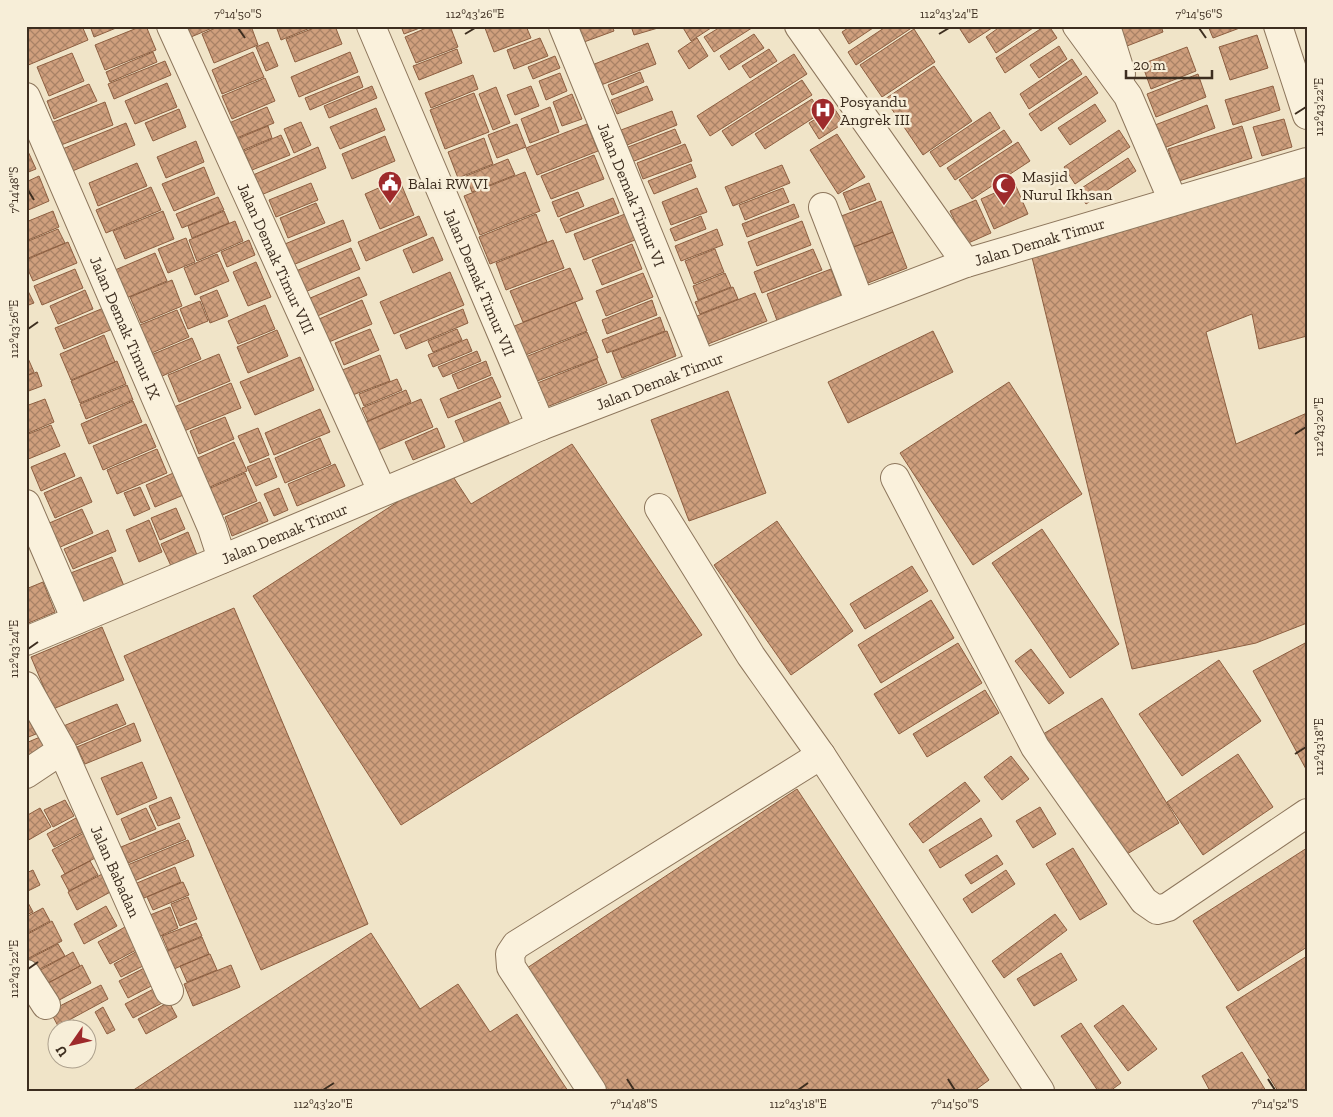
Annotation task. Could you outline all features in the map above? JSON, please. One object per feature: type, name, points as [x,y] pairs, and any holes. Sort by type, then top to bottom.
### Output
[{"type":"street","name":"Jalan Demak Timur VIII","points":[[171,26],[382,491]]},
{"type":"street","name":"Jalan Demak Timur VII","points":[[370,26],[541,426]]},
{"type":"street","name":"Jalan Demak Timur VI","points":[[563,26],[701,364]]},
{"type":"street","points":[[799,26],[966,263]]},
{"type":"street","points":[[1077,26],[1128,96]]},
{"type":"street","points":[[1106,26],[1128,96],[1173,201]]},
{"type":"street","points":[[1278,26],[1307,115]]},
{"type":"street","name":"Jalan Demak Timur IX","points":[[26,97],[212,528],[222,559]]},
{"type":"street","name":"Jalan Demak Timur","points":[[26,641],[541,426],[966,263],[1307,162]]},
{"type":"street","points":[[822,206],[860,303]]},
{"type":"street","points":[[895,478],[1035,747],[1144,901],[1157,910],[1168,908],[1307,813]]},
{"type":"street","points":[[26,504],[76,620]]},
{"type":"street","points":[[659,508],[751,656],[821,755],[1040,1091]]},
{"type":"street","name":"Jalan Babadan","points":[[26,686],[62,750],[169,991]]},
{"type":"street","points":[[26,774],[62,750]]},
{"type":"street","points":[[592,1091],[511,967],[510,954],[516,945],[821,755]]},
{"type":"street","points":[[26,974],[46,1005]]},
{"type":"building","points":[[26,26],[82,26],[88,40],[26,66]]},
{"type":"building","points":[[90,26],[121,26],[94,37]]},
{"type":"building","points":[[146,26],[156,50],[105,70],[95,45]]},
{"type":"building","points":[[217,26],[191,37],[187,27]]},
{"type":"building","points":[[220,26],[251,26],[258,45],[214,63],[202,34]]},
{"type":"building","points":[[276,26],[315,26],[281,40]]},
{"type":"building","points":[[319,26],[335,26],[342,44],[295,62],[286,39]]},
{"type":"building","points":[[401,26],[425,26],[404,34]]},
{"type":"building","points":[[431,26],[450,26],[458,47],[416,63],[405,37]]},
{"type":"building","points":[[489,26],[526,26],[531,38],[494,52],[485,28]]},
{"type":"building","points":[[577,26],[612,26],[614,31],[584,42]]},
{"type":"building","points":[[631,26],[657,26],[658,28],[634,35]]},
{"type":"building","points":[[682,26],[714,26],[691,41]]},
{"type":"building","points":[[722,26],[755,26],[714,52],[704,37]]},
{"type":"building","points":[[851,26],[876,26],[849,44],[842,32]]},
{"type":"building","points":[[887,26],[913,27],[856,65],[848,52]]},
{"type":"building","points":[[958,26],[995,26],[969,43]]},
{"type":"building","points":[[1001,26],[1036,26],[996,53],[986,37]]},
{"type":"building","points":[[1045,26],[1049,26],[1057,38],[1005,73],[996,58]]},
{"type":"building","points":[[1119,26],[1161,26],[1163,32],[1127,46]]},
{"type":"building","points":[[1208,26],[1245,26],[1213,38]]},
{"type":"building","points":[[914,29],[935,62],[882,97],[860,65]]},
{"type":"building","points":[[754,34],[764,48],[729,70],[720,56]]},
{"type":"building","points":[[1257,35],[1268,68],[1230,80],[1219,47]]},
{"type":"building","points":[[540,38],[548,56],[514,69],[507,50]]},
{"type":"building","points":[[697,38],[708,56],[689,69],[678,51]]},
{"type":"building","points":[[268,42],[278,66],[266,71],[256,47]]},
{"type":"building","points":[[648,43],[656,64],[601,85],[592,65]]},
{"type":"building","points":[[1059,46],[1067,59],[1039,78],[1030,65]]},
{"type":"building","points":[[1187,47],[1196,71],[1151,89],[1142,64]]},
{"type":"building","points":[[457,49],[462,63],[419,80],[413,66]]},
{"type":"building","points":[[769,49],[777,61],[750,78],[742,66]]},
{"type":"building","points":[[153,52],[157,62],[110,82],[106,72]]},
{"type":"building","points":[[253,52],[264,77],[222,94],[212,70]]},
{"type":"building","points":[[350,52],[358,72],[299,97],[291,77]]},
{"type":"building","points":[[72,53],[84,81],[49,96],[37,67]]},
{"type":"building","points":[[794,54],[807,74],[710,136],[697,116]]},
{"type":"building","points":[[555,56],[560,68],[533,79],[528,67]]},
{"type":"building","points":[[1072,59],[1082,74],[1029,109],[1020,94]]},
{"type":"building","points":[[165,61],[171,75],[114,99],[108,84]]},
{"type":"building","points":[[934,66],[972,121],[923,155],[885,99]]},
{"type":"building","points":[[640,72],[644,82],[612,95],[608,85]]},
{"type":"building","points":[[560,73],[567,91],[546,100],[539,81]]},
{"type":"building","points":[[1198,74],[1206,97],[1156,117],[1147,94]]},
{"type":"building","points":[[473,75],[478,89],[431,108],[425,93]]},
{"type":"building","points":[[359,76],[363,87],[310,110],[305,98]]},
{"type":"building","points":[[1086,76],[1098,93],[1041,131],[1029,114]]},
{"type":"building","points":[[265,78],[275,101],[232,119],[222,96]]},
{"type":"building","points":[[802,80],[812,95],[732,146],[722,131]]},
{"type":"building","points":[[167,83],[177,107],[135,124],[125,101]]},
{"type":"building","points":[[89,84],[97,101],[54,119],[47,101]]},
{"type":"building","points":[[372,86],[377,98],[329,118],[324,106]]},
{"type":"building","points":[[531,86],[539,106],[515,115],[507,95]]},
{"type":"building","points":[[647,86],[653,100],[617,114],[611,100]]},
{"type":"building","points":[[1273,86],[1280,110],[1233,125],[1225,100]]},
{"type":"building","points":[[496,87],[510,123],[493,130],[479,94]]},
{"type":"building","points":[[474,93],[489,132],[445,149],[430,110]]},
{"type":"building","points":[[572,94],[582,119],[562,126],[553,102]]},
{"type":"building","points":[[812,99],[821,113],[765,149],[755,134]]},
{"type":"building","points":[[105,102],[113,125],[61,145],[51,123]]},
{"type":"building","points":[[1095,104],[1106,121],[1070,145],[1058,128]]},
{"type":"building","points":[[1207,105],[1215,128],[1164,148],[1155,125]]},
{"type":"building","points":[[267,107],[274,123],[229,141],[222,126]]},
{"type":"building","points":[[550,107],[559,132],[530,143],[521,119]]},
{"type":"building","points":[[376,108],[385,130],[340,149],[330,127]]},
{"type":"building","name":"Posyandu Angrek III","points":[[834,108],[844,123],[819,139],[809,123]]},
{"type":"building","points":[[179,109],[186,127],[153,141],[145,123]]},
{"type":"building","points":[[672,111],[677,125],[627,145],[621,130]]},
{"type":"building","points":[[990,112],[1000,128],[940,167],[930,152]]},
{"type":"building","points":[[1284,119],[1292,147],[1262,156],[1253,127]]},
{"type":"building","points":[[301,122],[311,145],[294,153],[284,129]]},
{"type":"building","points":[[126,123],[135,145],[70,172],[60,150]]},
{"type":"building","points":[[517,124],[526,147],[497,158],[488,135]]},
{"type":"building","points":[[587,124],[598,151],[537,175],[526,148]]},
{"type":"building","points":[[268,126],[272,138],[236,153],[232,141]]},
{"type":"building","points":[[1242,126],[1252,158],[1179,181],[1168,149]]},
{"type":"building","points":[[675,129],[681,143],[629,163],[623,149]]},
{"type":"building","points":[[1004,130],[1012,142],[955,180],[947,168]]},
{"type":"building","points":[[1119,130],[1130,147],[1075,184],[1064,167]]},
{"type":"building","points":[[837,134],[865,177],[838,194],[810,150]]},
{"type":"building","points":[[281,135],[290,155],[252,170],[244,151]]},
{"type":"building","points":[[385,136],[395,161],[352,179],[342,154]]},
{"type":"building","points":[[484,138],[493,164],[458,178],[448,152]]},
{"type":"building","points":[[196,141],[204,162],[166,178],[157,157]]},
{"type":"building","points":[[1018,142],[1030,161],[972,199],[959,180]]},
{"type":"building","points":[[685,144],[692,161],[643,179],[637,163]]},
{"type":"building","points":[[26,147],[36,169],[26,173]]},
{"type":"building","points":[[318,147],[326,168],[261,195],[253,175]]},
{"type":"building","points":[[594,155],[604,179],[551,199],[541,176]]},
{"type":"building","points":[[1128,158],[1136,171],[1086,204],[1077,191]]},
{"type":"building","points":[[508,159],[515,175],[472,192],[466,176]]},
{"type":"building","points":[[137,163],[147,186],[98,206],[89,183]]},
{"type":"building","points":[[691,164],[696,177],[654,194],[648,181]]},
{"type":"building","points":[[782,165],[790,183],[733,206],[725,187]]},
{"type":"building","points":[[204,167],[215,194],[174,211],[162,184]]},
{"type":"building","points":[[525,172],[540,211],[480,235],[464,196]]},
{"type":"building","points":[[1307,173],[1307,336],[1259,349],[1252,314],[1206,332],[1236,444],[1307,413],[1307,623],[1256,643],[1132,669],[1030,249]]},
{"type":"building","points":[[39,176],[49,201],[26,211],[26,182]]},
{"type":"building","name":"Balai RW VI","points":[[399,179],[414,215],[380,229],[365,194]]},
{"type":"building","points":[[311,183],[318,200],[276,217],[269,200]]},
{"type":"building","points":[[869,183],[876,200],[850,210],[843,193]]},
{"type":"building","name":"Masjid Nurul Ikhsan","points":[[1015,184],[1028,214],[994,229],[981,199]]},
{"type":"building","points":[[151,187],[161,210],[106,233],[96,210]]},
{"type":"building","points":[[697,188],[707,212],[671,225],[662,202]]},
{"type":"building","points":[[783,188],[789,202],[745,220],[739,205]]},
{"type":"building","points":[[578,192],[584,206],[558,217],[552,202]]},
{"type":"building","points":[[218,197],[224,210],[182,228],[176,214]]},
{"type":"building","points":[[613,198],[619,213],[566,233],[560,219]]},
{"type":"building","points":[[976,200],[991,233],[966,244],[950,211]]},
{"type":"building","points":[[881,201],[893,232],[848,249],[836,218]]},
{"type":"building","points":[[316,203],[325,223],[288,238],[280,218]]},
{"type":"building","points":[[794,204],[799,217],[747,237],[742,224]]},
{"type":"building","points":[[53,211],[59,227],[26,241],[26,222]]},
{"type":"building","points":[[163,211],[174,239],[125,259],[113,231]]},
{"type":"building","points":[[224,211],[229,223],[192,238],[188,226]]},
{"type":"building","points":[[536,214],[547,242],[490,264],[479,237]]},
{"type":"building","points":[[625,214],[635,240],[584,260],[574,234]]},
{"type":"building","points":[[419,216],[427,235],[366,261],[358,242]]},
{"type":"building","points":[[701,216],[706,229],[675,241],[670,229]]},
{"type":"building","points":[[343,220],[351,241],[288,267],[280,246]]},
{"type":"building","points":[[235,221],[243,241],[197,261],[189,240]]},
{"type":"building","points":[[802,221],[811,245],[757,266],[748,242]]},
{"type":"building","points":[[58,229],[65,243],[26,259],[26,242]]},
{"type":"building","points":[[717,229],[723,245],[681,261],[675,246]]},
{"type":"building","points":[[893,232],[907,268],[855,288],[841,252]]},
{"type":"building","points":[[433,237],[443,260],[413,273],[403,250]]},
{"type":"building","points":[[186,238],[195,262],[168,273],[158,249]]},
{"type":"building","points":[[249,240],[255,255],[227,267],[221,252]]},
{"type":"building","points":[[553,240],[564,268],[506,290],[496,263]]},
{"type":"building","points":[[68,242],[77,263],[33,281],[26,265],[26,260]]},
{"type":"building","points":[[632,244],[642,269],[602,285],[592,260]]},
{"type":"building","points":[[351,248],[360,269],[305,292],[296,271]]},
{"type":"building","points":[[715,249],[724,272],[694,284],[685,261]]},
{"type":"building","points":[[813,249],[822,270],[762,293],[754,272]]},
{"type":"building","points":[[155,253],[167,281],[126,298],[115,270]]},
{"type":"building","points":[[217,254],[229,281],[195,295],[184,268]]},
{"type":"building","points":[[256,262],[271,297],[248,306],[233,272]]},
{"type":"building","points":[[570,268],[583,299],[523,322],[510,291]]},
{"type":"building","points":[[75,269],[83,288],[42,305],[34,286]]},
{"type":"building","points":[[831,269],[842,298],[778,323],[767,294]]},
{"type":"building","points":[[450,272],[464,305],[394,334],[380,302]]},
{"type":"building","points":[[643,273],[653,297],[606,316],[596,291]]},
{"type":"building","points":[[725,273],[731,287],[698,300],[693,286]]},
{"type":"building","points":[[359,277],[367,295],[315,317],[308,299]]},
{"type":"building","points":[[172,280],[182,306],[141,323],[130,297]]},
{"type":"building","points":[[733,287],[738,299],[700,314],[695,302]]},
{"type":"building","points":[[26,289],[34,303],[26,306]]},
{"type":"building","points":[[85,290],[93,309],[58,324],[50,306]]},
{"type":"building","points":[[217,290],[228,316],[210,323],[200,297]]},
{"type":"building","points":[[755,293],[767,321],[708,344],[697,316]]},
{"type":"building","points":[[362,300],[372,324],[329,342],[319,319]]},
{"type":"building","points":[[652,300],[657,315],[607,334],[602,320]]},
{"type":"building","points":[[200,301],[208,321],[188,329],[180,309]]},
{"type":"building","points":[[575,302],[587,331],[523,356],[512,327]]},
{"type":"building","points":[[265,305],[275,329],[238,344],[228,321]]},
{"type":"building","points":[[106,307],[115,328],[64,349],[55,328]]},
{"type":"building","points":[[463,309],[468,323],[406,349],[400,335]]},
{"type":"building","points":[[177,310],[189,337],[147,355],[135,327]]},
{"type":"building","points":[[660,317],[665,331],[607,353],[602,340]]},
{"type":"building","points":[[370,329],[379,350],[344,365],[335,343]]},
{"type":"building","points":[[457,329],[462,340],[433,352],[428,341]]},
{"type":"building","points":[[277,330],[288,356],[248,373],[237,347]]},
{"type":"building","points":[[667,331],[676,356],[622,378],[612,352]]},
{"type":"building","points":[[933,331],[953,372],[848,423],[828,382]]},
{"type":"building","points":[[587,332],[598,358],[532,383],[523,358]]},
{"type":"building","points":[[104,335],[115,362],[71,380],[60,354]]},
{"type":"building","points":[[192,338],[201,359],[160,377],[151,355]]},
{"type":"building","points":[[467,339],[472,351],[433,367],[428,355]]},
{"type":"building","points":[[477,351],[481,361],[443,377],[438,367]]},
{"type":"building","points":[[219,354],[230,381],[179,402],[168,375]]},
{"type":"building","points":[[380,355],[390,381],[350,396],[340,371]]},
{"type":"building","points":[[26,357],[34,372],[26,376]]},
{"type":"building","points":[[300,357],[314,390],[255,415],[240,382]]},
{"type":"building","points":[[597,359],[607,383],[544,408],[535,384]]},
{"type":"building","points":[[117,361],[126,384],[80,403],[71,381]]},
{"type":"building","points":[[486,361],[491,375],[458,389],[452,375]]},
{"type":"building","points":[[37,372],[42,386],[26,392],[26,376]]},
{"type":"building","points":[[492,377],[501,397],[448,418],[440,399]]},
{"type":"building","points":[[397,379],[402,390],[364,406],[359,394]]},
{"type":"building","points":[[1009,382],[1082,494],[973,565],[900,453]]},
{"type":"building","points":[[231,383],[241,408],[184,431],[174,407]]},
{"type":"building","points":[[127,385],[133,400],[86,419],[80,404]]},
{"type":"building","points":[[406,390],[411,402],[368,421],[362,408]]},
{"type":"building","points":[[728,391],[766,493],[689,521],[651,420]]},
{"type":"building","points":[[45,399],[54,422],[26,434],[26,406]]},
{"type":"building","points":[[421,399],[433,427],[369,454],[357,426]]},
{"type":"building","points":[[133,401],[142,422],[89,444],[81,424]]},
{"type":"building","points":[[500,402],[511,427],[466,446],[455,421]]},
{"type":"building","points":[[320,409],[330,432],[274,455],[265,433]]},
{"type":"building","points":[[225,417],[234,439],[199,454],[190,431]]},
{"type":"building","points":[[146,424],[156,447],[103,470],[93,446]]},
{"type":"building","points":[[51,425],[60,446],[26,460],[26,435]]},
{"type":"building","points":[[258,428],[269,455],[250,463],[238,436]]},
{"type":"building","points":[[437,428],[445,447],[413,460],[405,442]]},
{"type":"building","points":[[320,438],[331,464],[285,483],[275,458]]},
{"type":"building","points":[[234,442],[247,471],[203,490],[191,461]]},
{"type":"building","points":[[572,444],[702,635],[401,825],[253,596],[448,469],[471,504]]},
{"type":"building","points":[[157,449],[167,473],[117,494],[107,470]]},
{"type":"building","points":[[65,453],[75,476],[41,491],[31,467]]},
{"type":"building","points":[[269,458],[277,477],[256,486],[247,467]]},
{"type":"building","points":[[335,464],[345,486],[297,506],[288,484]]},
{"type":"building","points":[[178,471],[188,493],[155,507],[146,485]]},
{"type":"building","points":[[245,473],[257,501],[220,516],[208,489]]},
{"type":"building","points":[[81,477],[92,502],[55,518],[44,493]]},
{"type":"building","points":[[140,487],[150,509],[134,516],[124,493]]},
{"type":"building","points":[[279,488],[288,510],[274,516],[264,494]]},
{"type":"building","points":[[260,502],[268,521],[232,536],[225,517]]},
{"type":"building","points":[[176,508],[185,529],[160,540],[151,518]]},
{"type":"building","points":[[82,509],[93,533],[58,548],[47,524]]},
{"type":"building","points":[[149,520],[162,552],[139,562],[126,530]]},
{"type":"building","points":[[777,521],[853,631],[791,675],[714,565]]},
{"type":"building","points":[[1042,529],[1119,644],[1070,678],[992,563]]},
{"type":"building","points":[[108,530],[116,551],[73,569],[64,549]]},
{"type":"building","points":[[188,532],[197,555],[171,566],[161,544]]},
{"type":"building","points":[[112,557],[124,586],[80,603],[68,574]]},
{"type":"building","points":[[912,566],[928,591],[865,629],[850,604]]},
{"type":"building","points":[[43,582],[55,612],[26,624],[26,589]]},
{"type":"building","points":[[931,600],[954,638],[881,683],[858,645]]},
{"type":"building","points":[[234,608],[368,924],[261,970],[124,656]]},
{"type":"building","points":[[102,627],[124,680],[53,709],[31,657]]},
{"type":"building","points":[[1307,642],[1307,771],[1253,671]]},
{"type":"building","points":[[958,643],[982,683],[899,734],[874,694]]},
{"type":"building","points":[[1031,649],[1064,693],[1049,704],[1015,661]]},
{"type":"building","points":[[1219,660],[1261,721],[1182,776],[1139,714]]},
{"type":"building","points":[[985,690],[999,713],[927,757],[913,734]]},
{"type":"building","points":[[1102,698],[1179,823],[1117,860],[1040,736]]},
{"type":"building","points":[[117,704],[126,724],[69,748],[61,727]]},
{"type":"building","points":[[29,720],[36,734],[26,738],[26,721]]},
{"type":"building","points":[[134,723],[141,741],[85,764],[77,747]]},
{"type":"building","points":[[40,737],[49,755],[26,766],[26,743]]},
{"type":"building","points":[[1238,754],[1273,807],[1203,855],[1167,802]]},
{"type":"building","points":[[1011,756],[1029,779],[1002,800],[984,777]]},
{"type":"building","points":[[142,762],[157,798],[117,815],[101,778]]},
{"type":"building","points":[[965,782],[980,801],[923,843],[909,824]]},
{"type":"building","points":[[797,789],[989,1080],[974,1091],[604,1091],[524,970]]},
{"type":"building","points":[[171,797],[180,818],[158,826],[149,806]]},
{"type":"building","points":[[65,800],[74,816],[53,827],[44,810]]},
{"type":"building","points":[[1040,807],[1056,834],[1033,848],[1016,821]]},
{"type":"building","points":[[40,808],[51,827],[27,841],[26,816]]},
{"type":"building","points":[[146,808],[156,829],[130,840],[121,819]]},
{"type":"building","points":[[76,818],[83,832],[54,847],[47,834]]},
{"type":"building","points":[[981,818],[992,836],[940,868],[929,850]]},
{"type":"building","points":[[179,823],[186,839],[128,863],[121,847]]},
{"type":"building","points":[[84,833],[97,857],[65,874],[52,850]]},
{"type":"building","points":[[188,840],[194,856],[132,882],[125,866]]},
{"type":"building","points":[[1073,848],[1107,904],[1080,920],[1046,864]]},
{"type":"building","points":[[1307,848],[1307,947],[1238,991],[1193,921]]},
{"type":"building","points":[[997,855],[1003,864],[971,884],[965,875]]},
{"type":"building","points":[[90,861],[98,875],[69,891],[61,876]]},
{"type":"building","points":[[175,867],[181,882],[144,898],[137,883]]},
{"type":"building","points":[[33,870],[40,885],[26,892],[26,873]]},
{"type":"building","points":[[1006,870],[1015,884],[972,913],[963,899]]},
{"type":"building","points":[[106,872],[116,889],[77,910],[68,892]]},
{"type":"building","points":[[183,882],[189,895],[153,910],[147,897]]},
{"type":"building","points":[[188,897],[197,919],[180,926],[171,904]]},
{"type":"building","points":[[26,899],[33,912],[26,915]]},
{"type":"building","points":[[106,906],[117,926],[84,944],[74,924]]},
{"type":"building","points":[[170,907],[178,928],[158,937],[150,915]]},
{"type":"building","points":[[43,908],[50,921],[26,934],[26,917]]},
{"type":"building","points":[[1055,914],[1067,930],[1004,978],[992,961]]},
{"type":"building","points":[[52,921],[62,941],[27,959],[26,935]]},
{"type":"building","points":[[196,923],[202,936],[168,950],[162,936]]},
{"type":"building","points":[[125,927],[138,949],[110,964],[98,942]]},
{"type":"building","points":[[371,933],[420,1009],[458,984],[490,1032],[517,1014],[568,1091],[132,1091]]},
{"type":"building","points":[[202,937],[209,954],[174,969],[167,951]]},
{"type":"building","points":[[58,944],[65,956],[36,971],[29,959]]},
{"type":"building","points":[[141,949],[149,963],[121,977],[114,964]]},
{"type":"building","points":[[73,952],[80,966],[42,986],[35,973]]},
{"type":"building","points":[[1061,953],[1077,980],[1034,1006],[1017,979]]},
{"type":"building","points":[[210,954],[217,970],[187,982],[180,966]]},
{"type":"building","points":[[1307,956],[1307,1091],[1278,1091],[1226,1007]]},
{"type":"building","points":[[152,964],[161,981],[128,998],[119,981]]},
{"type":"building","points":[[82,965],[91,983],[50,1005],[41,987]]},
{"type":"building","points":[[231,965],[240,987],[193,1006],[184,984]]},
{"type":"building","points":[[101,985],[108,999],[69,1020],[55,1020],[50,1011]]},
{"type":"building","points":[[161,985],[168,1000],[133,1018],[125,1004]]},
{"type":"building","points":[[169,1002],[177,1017],[146,1034],[138,1019]]},
{"type":"building","points":[[1123,1005],[1157,1049],[1128,1071],[1094,1026]]},
{"type":"building","points":[[103,1007],[115,1030],[107,1034],[95,1012]]},
{"type":"building","points":[[1081,1023],[1121,1083],[1110,1091],[1098,1091],[1061,1036]]},
{"type":"building","points":[[1242,1052],[1266,1091],[1210,1091],[1202,1076]]},
{"type":"place","name":"Posyandu Angrek III","points":[[823,131]]},
{"type":"place","name":"Balai RW VI","points":[[390,204]]},
{"type":"place","name":"Masjid Nurul Ikhsan","points":[[1004,206]]}]
